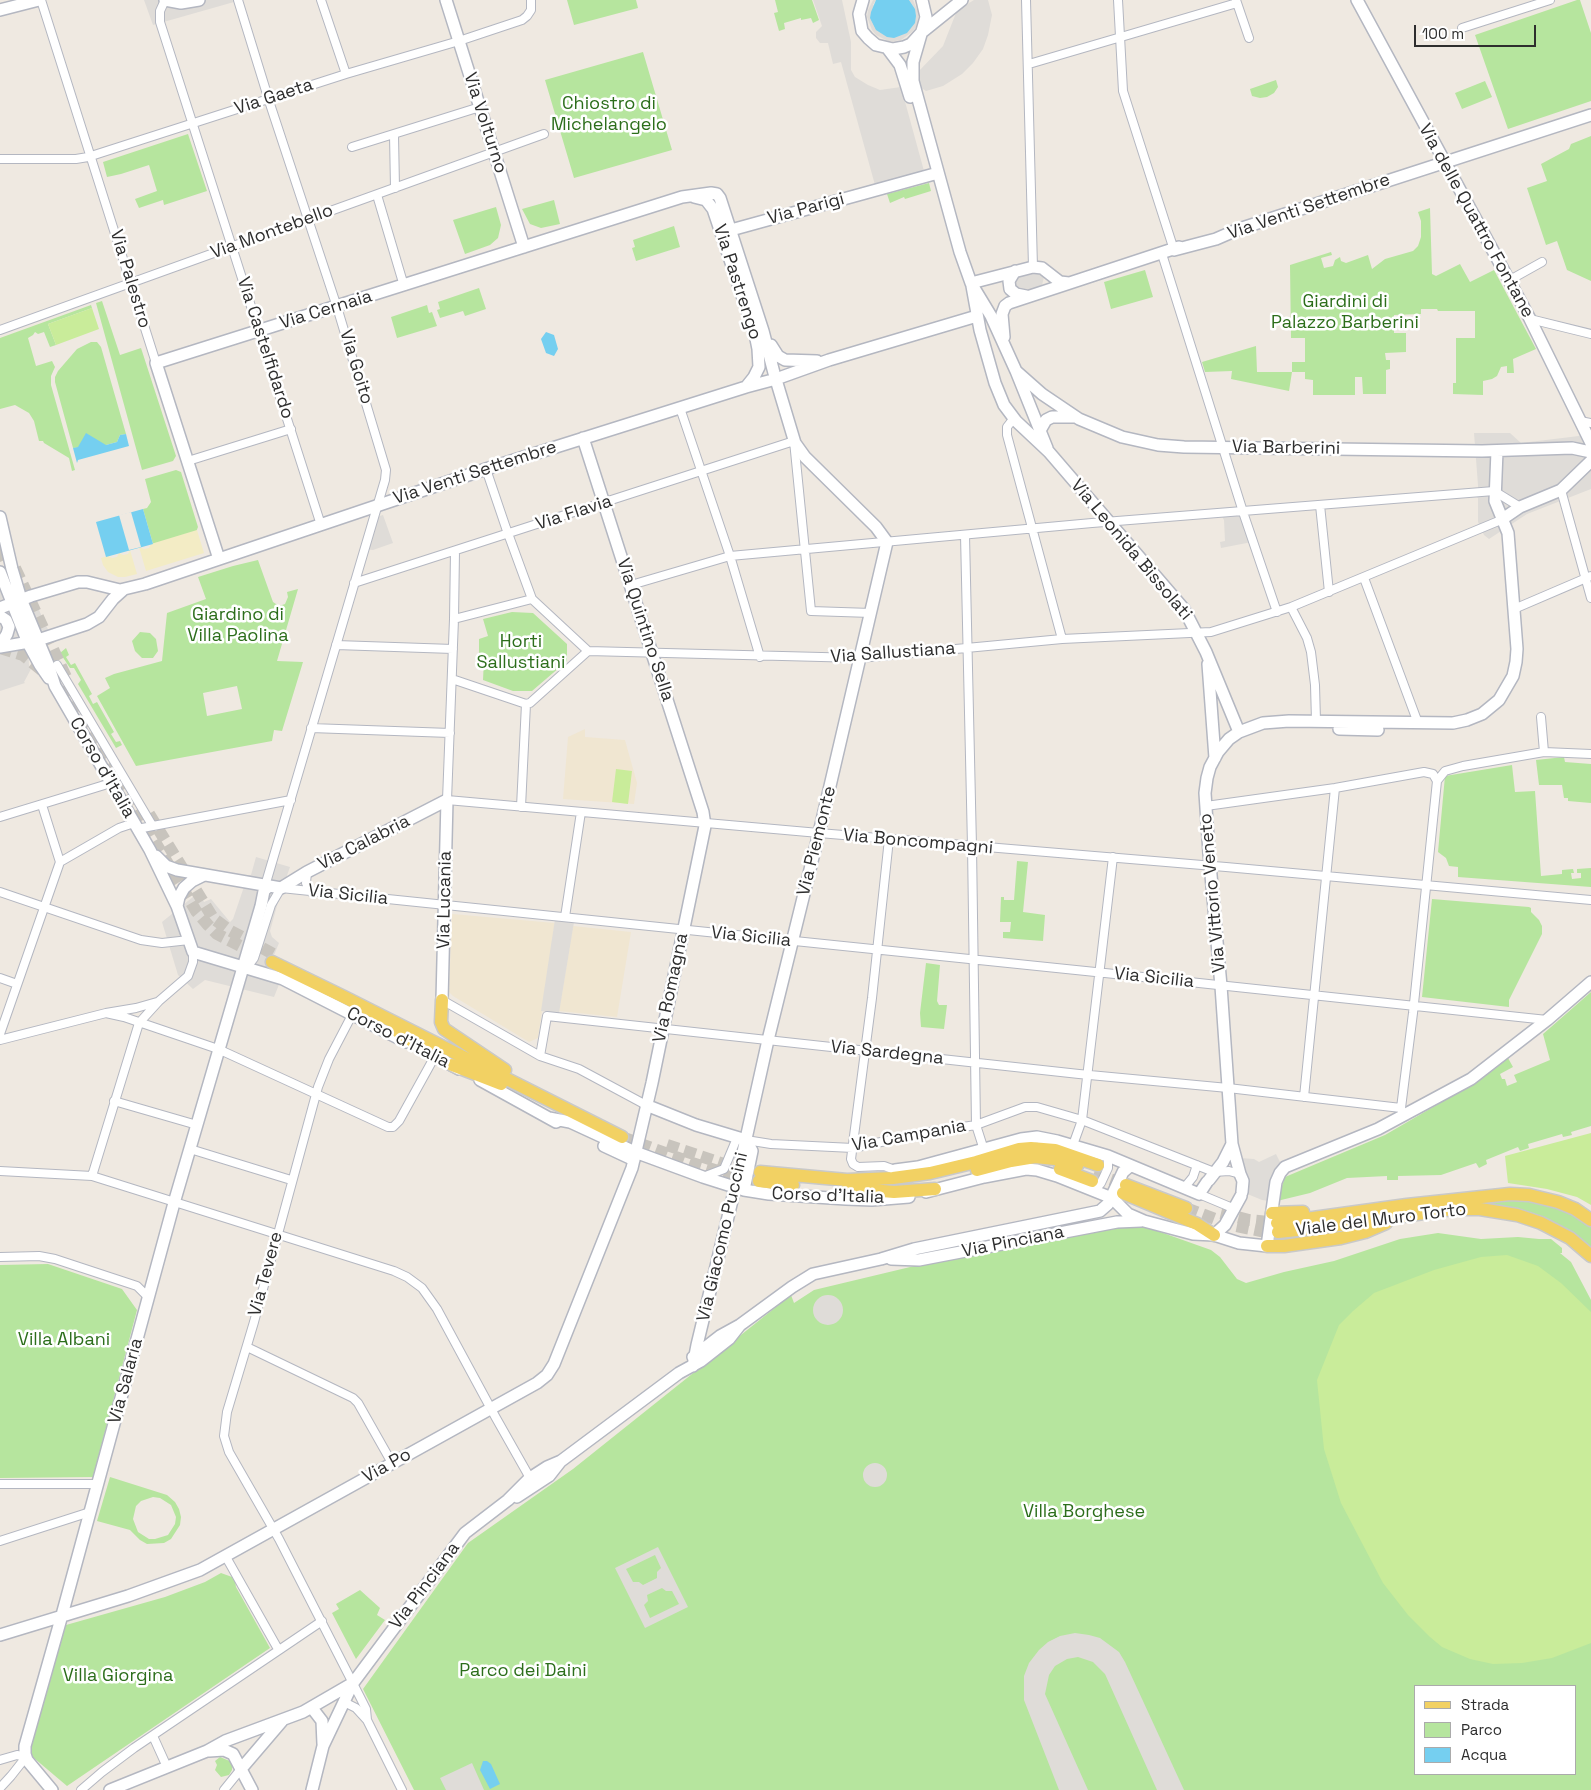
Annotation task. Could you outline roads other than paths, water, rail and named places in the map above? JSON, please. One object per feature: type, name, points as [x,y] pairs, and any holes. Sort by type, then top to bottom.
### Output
[{"type":"main road","points":[[273,959],[357,998],[434,1056]]},
{"type":"main road","name":"Corso d'Italia","points":[[357,998],[505,1070],[623,1133],[573,1113],[357,998]]},
{"type":"main road","points":[[442,1000],[441,1022],[444,1029],[505,1070]]},
{"type":"main road","points":[[452,1065],[573,1113]]},
{"type":"main road","name":"Corso d'Italia","points":[[1040,1148],[1061,1151],[1097,1173],[1024,1159],[926,1181],[893,1186],[848,1188],[759,1177],[848,1180],[893,1178],[930,1173],[1019,1149],[1040,1148]]},
{"type":"main road","points":[[918,1167],[964,1165]]},
{"type":"main road","points":[[816,1178],[896,1170]]},
{"type":"main road","points":[[1124,1184],[1214,1235]]},
{"type":"main road","name":"Corso d'Italia","points":[[1124,1184],[1192,1201]]},
{"type":"main road","points":[[848,1188],[894,1192],[936,1189]]},
{"type":"main road","name":"Viale del Muro Torto","points":[[1276,1223],[1325,1227],[1491,1195],[1528,1195],[1564,1204],[1591,1220]]},
{"type":"main road","points":[[1276,1223],[1298,1213],[1381,1202],[1407,1210]]},
{"type":"main road","name":"Viale del Muro Torto","points":[[1407,1210],[1473,1209],[1504,1212],[1529,1219],[1558,1231],[1573,1240],[1591,1256]]},
{"type":"main road","points":[[1267,1246],[1284,1246],[1341,1238],[1365,1232],[1407,1210]]},
{"type":"street","points":[[0,10],[40,0]]},
{"type":"street","name":"Via Palestro","points":[[40,0],[219,559]]},
{"type":"street","points":[[165,0],[181,3],[199,0]]},
{"type":"street","name":"Via Castelfidardo","points":[[165,0],[160,11],[160,20],[321,525]]},
{"type":"street","name":"Via Goito","points":[[238,0],[268,100],[337,306],[385,463],[385,477],[265,886]]},
{"type":"street","points":[[321,0],[346,74]]},
{"type":"street","name":"Via Volturno","points":[[446,0],[524,247]]},
{"type":"street","name":"Via Gaeta","points":[[0,159],[76,159],[91,156],[524,19],[531,10],[531,0]]},
{"type":"street","points":[[912,92],[913,65],[926,17],[922,0]]},
{"type":"street","points":[[861,1],[859,19],[862,30],[873,43],[888,49],[897,49],[914,41],[921,33],[962,0]]},
{"type":"street","points":[[1026,0],[1033,267]]},
{"type":"street","points":[[1005,347],[1002,314],[1006,305],[1031,295],[1174,250],[1124,94],[1118,0]]},
{"type":"street","name":"Via delle Quattro Fontane","points":[[1357,0],[1443,162],[1586,422],[1591,443]]},
{"type":"street","points":[[1462,28],[1535,2],[1550,0]]},
{"type":"street","points":[[1029,64],[1236,1],[1249,38]]},
{"type":"street","points":[[888,49],[900,65],[912,92],[935,174],[971,284],[977,316],[997,388],[1011,415],[1038,435],[1046,420],[1052,416],[1079,419]]},
{"type":"street","points":[[352,146],[480,107]]},
{"type":"street","name":"Via Venti Settembre","points":[[1174,250],[1216,239],[1239,229],[1591,115]]},
{"type":"street","points":[[394,134],[395,188]]},
{"type":"street","name":"Via Montebello","points":[[0,330],[544,134]]},
{"type":"street","name":"Via Parigi","points":[[731,230],[935,174]]},
{"type":"street","name":"Via Pastrengo","points":[[682,197],[711,193],[717,194],[721,200],[764,331],[794,441]]},
{"type":"street","points":[[377,194],[404,286]]},
{"type":"street","points":[[524,247],[682,197]]},
{"type":"street","name":"Via Pastrengo","points":[[682,197],[704,199],[711,204],[714,212],[758,349],[759,370],[746,387]]},
{"type":"street","name":"Via Cernaia","points":[[156,362],[524,247]]},
{"type":"street","points":[[1162,254],[1277,612]]},
{"type":"street","points":[[1508,281],[1542,262]]},
{"type":"street","points":[[971,284],[1033,267],[1042,268],[1060,282],[1069,283]]},
{"type":"street","points":[[1015,271],[1009,282],[1010,289],[1016,294],[1031,295],[1045,286],[1048,273]]},
{"type":"street","name":"Via Leonida Bissolati","points":[[971,284],[985,304],[1016,371],[1038,435],[1049,452],[1181,605],[1206,652],[1239,732]]},
{"type":"street","name":"Via Venti Settembre","points":[[0,608],[40,592],[74,582],[83,581],[111,589],[123,590],[486,469],[776,379],[829,360],[977,316]]},
{"type":"street","points":[[1530,319],[1591,334]]},
{"type":"street","name":"Via Pastrengo","points":[[764,331],[777,354],[787,361]]},
{"type":"street","name":"Via Venti Settembre","points":[[787,361],[829,360]]},
{"type":"street","points":[[1016,371],[1042,394],[1079,419]]},
{"type":"street","points":[[1028,402],[1011,415],[1007,431],[1062,639]]},
{"type":"street","points":[[680,408],[730,556],[760,657]]},
{"type":"street","name":"Via Barberini","points":[[1079,419],[1109,432],[1142,442],[1174,447],[1497,451],[1572,448],[1591,452]]},
{"type":"street","points":[[188,461],[291,429]]},
{"type":"street","name":"Via Quintino Sella","points":[[583,438],[705,823]]},
{"type":"street","points":[[794,441],[805,457],[876,528],[887,542]]},
{"type":"street","points":[[794,441],[811,611],[871,613]]},
{"type":"street","name":"Via Flavia","points":[[354,584],[794,441]]},
{"type":"street","name":"Via Vittorio Veneto","points":[[1235,1209],[1242,1194],[1243,1182],[1232,1144],[1210,865],[1206,778],[1214,758],[1226,742],[1239,732],[1267,723],[1316,721],[1460,722],[1482,714],[1499,700],[1507,688],[1515,669],[1517,656],[1508,533],[1496,505],[1494,491],[1497,451]]},
{"type":"street","points":[[1501,520],[1520,507],[1561,490],[1591,461]]},
{"type":"street","points":[[452,679],[526,704],[530,703],[588,652],[532,599],[486,469]]},
{"type":"street","points":[[1561,490],[1588,577],[1591,598]]},
{"type":"street","points":[[631,585],[730,556],[1032,528],[1494,491],[1520,507]]},
{"type":"street","points":[[1320,505],[1329,592]]},
{"type":"street","points":[[0,517],[12,569],[16,601]]},
{"type":"street","name":"Via Sallustiana","points":[[588,652],[860,658],[1062,639],[1197,633],[1223,630],[1329,592],[1501,520]]},
{"type":"street","points":[[965,535],[976,1125],[984,1150]]},
{"type":"street","name":"Via Piemonte","points":[[742,1139],[819,834],[887,542]]},
{"type":"street","points":[[0,543],[12,569]]},
{"type":"street","points":[[447,800],[455,551]]},
{"type":"street","points":[[0,572],[6,587],[16,601]]},
{"type":"street","points":[[1514,609],[1588,577]]},
{"type":"street","points":[[1364,578],[1418,723]]},
{"type":"street","name":"Via Venti Settembre","points":[[0,646],[33,642],[95,620],[123,590]]},
{"type":"street","points":[[454,619],[532,599]]},
{"type":"street","name":"Corso d'Italia","points":[[16,601],[33,642],[48,664],[55,686],[150,850],[177,906],[193,952],[283,979],[452,1065],[549,1118],[634,1156],[740,1189],[769,1194],[872,1200],[912,1196],[984,1177],[1032,1170],[1057,1176],[1097,1173],[1124,1184],[1184,1188],[1192,1201],[1235,1209]]},
{"type":"street","points":[[1291,607],[1304,632],[1311,652],[1315,685],[1316,721]]},
{"type":"street","points":[[0,616],[6,620],[9,627],[0,646]]},
{"type":"street","name":"Corso d'Italia","points":[[51,636],[50,647],[57,665],[152,825]]},
{"type":"street","points":[[336,645],[453,649]]},
{"type":"street","name":"Via Leonida Bissolati","points":[[1206,652],[1212,701],[1214,758]]},
{"type":"street","name":"Corso d'Italia","points":[[55,686],[57,665]]},
{"type":"street","points":[[521,807],[526,704]]},
{"type":"street","points":[[1541,717],[1544,752]]},
{"type":"street","name":"Via Vittorio Veneto","points":[[1316,721],[1336,729],[1376,730],[1395,723]]},
{"type":"street","points":[[312,728],[450,733]]},
{"type":"street","points":[[1403,1112],[1437,781],[1443,772],[1450,769],[1544,752],[1591,754]]},
{"type":"street","points":[[1206,806],[1335,788],[1424,772],[1433,774],[1437,781]]},
{"type":"street","points":[[0,817],[111,783]]},
{"type":"street","points":[[1304,1097],[1335,788]]},
{"type":"street","points":[[60,862],[119,828],[152,825],[291,800]]},
{"type":"street","name":"Via Boncompagni","points":[[447,800],[819,834],[1210,865],[1591,900]]},
{"type":"street","name":"Via Calabria","points":[[281,888],[307,872],[447,800]]},
{"type":"street","name":"Via Lucania","points":[[442,1000],[447,800]]},
{"type":"street","points":[[0,1034],[60,862],[42,805]]},
{"type":"street","points":[[565,917],[581,812]]},
{"type":"street","name":"Via Romagna","points":[[634,1156],[663,1029],[705,823]]},
{"type":"street","points":[[889,839],[851,1160],[855,1166],[859,1167],[884,1166],[896,1170]]},
{"type":"street","name":"Corso d'Italia","points":[[150,850],[169,868],[281,888]]},
{"type":"street","points":[[1074,1145],[1082,1120],[1113,858]]},
{"type":"street","points":[[307,872],[306,883],[311,892]]},
{"type":"street","points":[[177,906],[184,888],[192,881],[204,875]]},
{"type":"street","points":[[265,886],[271,905]]},
{"type":"street","name":"Via Salaria","points":[[26,1757],[24,1749],[148,1296],[265,886]]},
{"type":"street","points":[[243,968],[254,958],[271,905],[281,888]]},
{"type":"street","name":"Via Sicilia","points":[[281,888],[1547,1020]]},
{"type":"street","points":[[0,892],[149,942],[162,943],[190,940]]},
{"type":"street","points":[[92,1176],[139,1023],[159,1001],[188,976],[193,965],[193,952]]},
{"type":"street","points":[[0,978],[17,984]]},
{"type":"street","points":[[1267,1246],[1276,1223],[1277,1179],[1287,1165],[1352,1140],[1403,1112],[1472,1079],[1547,1020],[1591,982]]},
{"type":"street","name":"Via Campania","points":[[442,1000],[540,1056],[579,1069],[646,1105],[696,1125],[742,1139],[771,1144],[853,1148],[923,1133],[976,1125],[1025,1107],[1037,1107],[1082,1120],[1197,1165],[1210,1178],[1229,1170],[1240,1174]]},
{"type":"street","points":[[0,1040],[159,1001]]},
{"type":"street","points":[[106,1013],[218,1049],[386,1127],[393,1127],[399,1121],[434,1056]]},
{"type":"street","name":"Via Tevere","points":[[352,1014],[326,1066],[316,1094],[247,1347],[227,1412],[225,1440],[229,1452],[274,1529],[322,1621],[366,1709],[367,1720]]},
{"type":"street","name":"Via Sardegna","points":[[540,1056],[547,1016],[1228,1088],[1403,1112]]},
{"type":"street","points":[[114,1101],[197,1125]]},
{"type":"street","name":"Corso d'Italia","points":[[896,1170],[918,1167],[1032,1137],[1052,1139],[1074,1145],[1097,1173],[1124,1184]]},
{"type":"street","points":[[703,1177],[724,1169],[742,1139]]},
{"type":"street","name":"Via Giacomo Puccini","points":[[694,1361],[740,1189],[742,1139]]},
{"type":"street","points":[[1192,1201],[1223,1162],[1232,1144]]},
{"type":"street","points":[[190,1149],[292,1180]]},
{"type":"street","name":"Via Po","points":[[0,1635],[200,1570],[491,1410],[541,1380],[552,1368],[624,1188],[634,1156]]},
{"type":"street","points":[[1184,1188],[1193,1177],[1197,1165]]},
{"type":"street","points":[[0,1170],[92,1176],[394,1271],[415,1282],[429,1296],[442,1316],[491,1410],[530,1478]]},
{"type":"street","name":"Corso d'Italia","points":[[1124,1184],[1128,1214],[1144,1221],[1194,1234],[1214,1235],[1233,1242],[1267,1246]]},
{"type":"street","name":"Via Pinciana","points":[[513,1498],[530,1478],[561,1461],[679,1373],[720,1336],[740,1325],[809,1276],[818,1272],[882,1259],[914,1249],[1098,1212],[1106,1207],[1124,1184]]},
{"type":"street","points":[[1214,1235],[1225,1225],[1235,1209]]},
{"type":"street","name":"Via Pinciana","points":[[882,1259],[919,1260],[1117,1222],[1144,1221]]},
{"type":"street","points":[[0,1257],[39,1256],[55,1259],[137,1286],[148,1296]]},
{"type":"street","points":[[247,1347],[355,1400],[392,1463]]},
{"type":"street","name":"Via Pinciana","points":[[353,1683],[459,1540],[471,1527],[549,1476],[561,1461]]},
{"type":"street","points":[[0,1484],[98,1484]]},
{"type":"street","points":[[0,1541],[90,1512]]},
{"type":"street","points":[[226,1556],[278,1649]]},
{"type":"street","points":[[82,1790],[102,1772],[153,1736],[278,1649],[322,1621]]},
{"type":"street","points":[[312,1790],[323,1746],[353,1683]]},
{"type":"street","points":[[110,1790],[207,1751],[225,1741],[312,1708],[353,1683]]},
{"type":"street","points":[[344,1702],[356,1708],[367,1720],[402,1790]]},
{"type":"street","points":[[312,1708],[322,1722],[323,1746]]},
{"type":"street","points":[[224,1790],[283,1719]]},
{"type":"street","points":[[153,1736],[167,1767]]},
{"type":"street","points":[[207,1751],[230,1751],[252,1790]]},
{"type":"street","points":[[0,1760],[16,1755],[26,1757],[52,1790]]},
{"type":"street","points":[[0,1788],[26,1757]]},
{"type":"water","points":[[876,0],[909,0],[915,9],[916,16],[915,23],[907,33],[894,38],[887,37],[876,30],[870,18]]},
{"type":"water","points":[[546,332],[554,335],[558,349],[554,356],[546,353],[541,339]]},
{"type":"water","points":[[86,433],[106,445],[117,442],[120,435],[126,434],[129,446],[78,460],[77,463],[73,448],[78,447]]},
{"type":"water","points":[[143,509],[153,544],[106,557],[96,522]]},
{"type":"water","points":[[483,1761],[491,1764],[500,1784],[490,1789],[480,1770]]},
{"type":"tunnel","points":[[0,549],[10,572]]},
{"type":"tunnel","points":[[15,568],[66,677]]},
{"type":"tunnel","points":[[0,648],[23,655],[43,671]]},
{"type":"tunnel","points":[[55,670],[64,689],[196,911],[217,934],[254,953]]},
{"type":"tunnel","points":[[149,814],[213,918],[229,930],[275,955]]},
{"type":"tunnel","points":[[622,1137],[692,1163],[734,1176],[759,1181]]},
{"type":"tunnel","points":[[667,1145],[724,1164]]},
{"type":"tunnel","points":[[1094,1173],[1126,1185]]},
{"type":"tunnel","points":[[1186,1208],[1231,1225],[1261,1231],[1278,1232]]},
{"type":"tunnel","points":[[1221,1213],[1249,1220],[1277,1223]]},
{"type":"park label","name":"Chiostro di Michelangelo","points":[[609,114]]},
{"type":"park label","name":"Giardini di Palazzo Barberini","points":[[1345,312]]},
{"type":"park label","name":"Giardino di Villa Paolina","points":[[238,625]]},
{"type":"park label","name":"Horti Sallustiani","points":[[521,652]]},
{"type":"park label","name":"Villa Albani","points":[[64,1340]]},
{"type":"park label","name":"Villa Borghese","points":[[1084,1512]]},
{"type":"park label","name":"Parco dei Daini","points":[[523,1671]]},
{"type":"park label","name":"Villa Giorgina","points":[[118,1676]]}]
